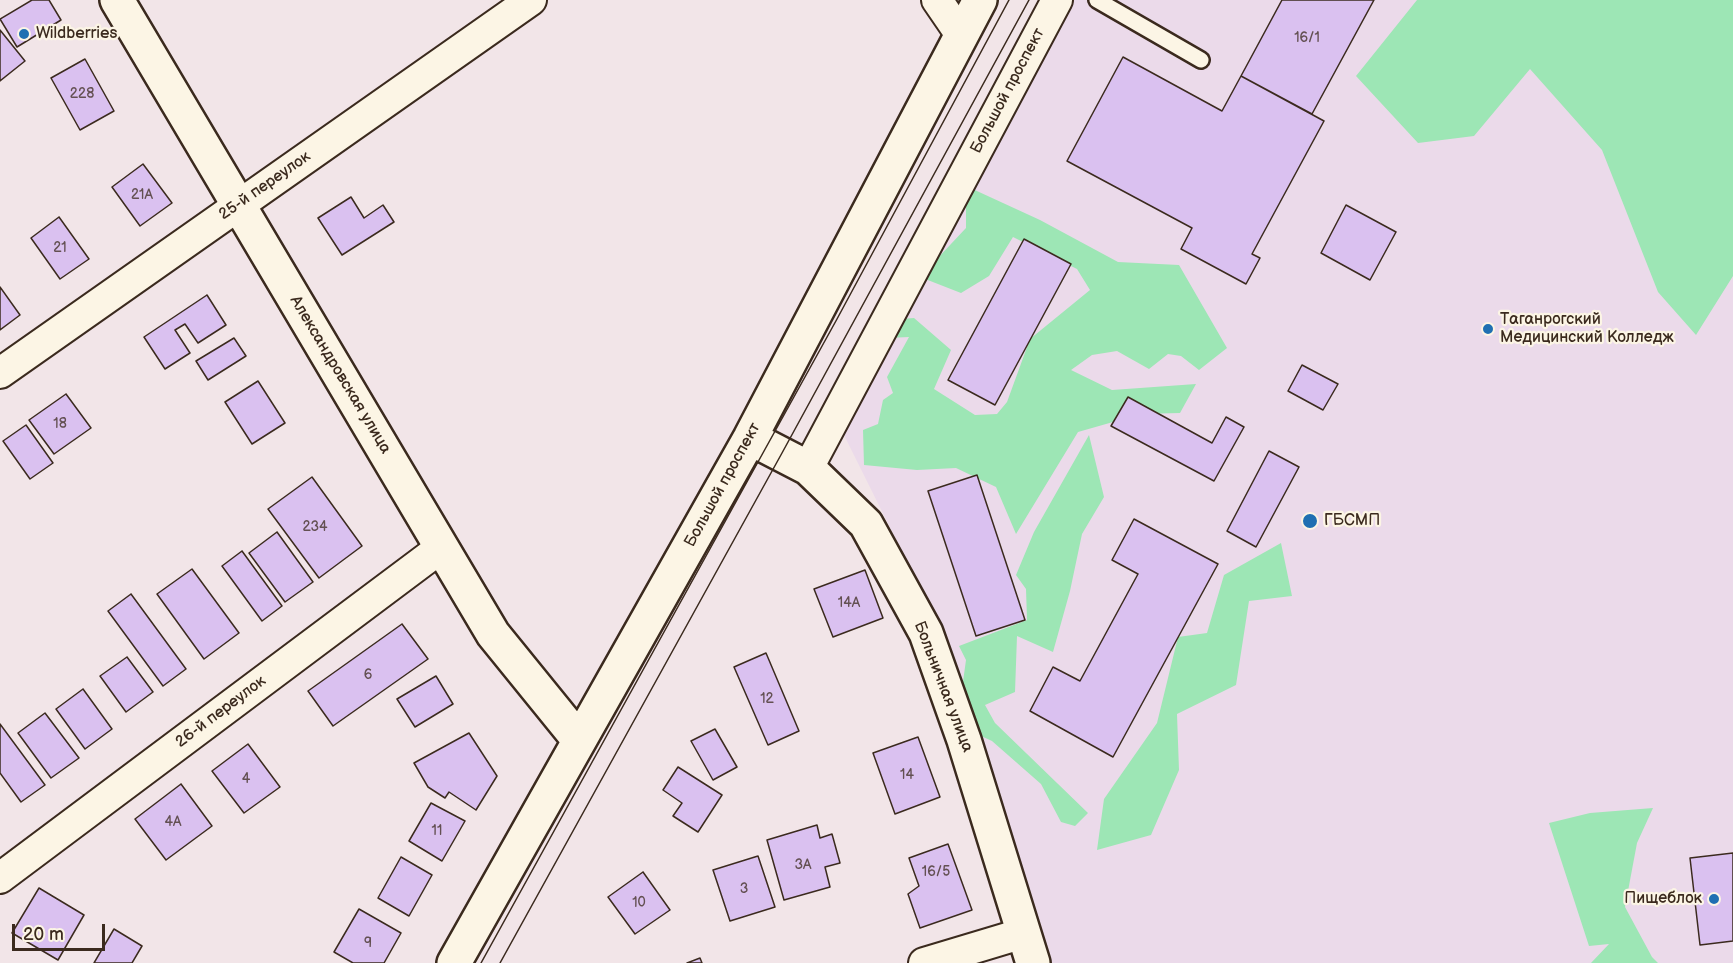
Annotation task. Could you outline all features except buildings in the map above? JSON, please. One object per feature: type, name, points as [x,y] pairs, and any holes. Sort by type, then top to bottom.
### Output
[{"type":"main road","name":"Александровская улица","points":[[117,0],[493,634],[579,740]]},
{"type":"main road","name":"Большой проспект","points":[[454,963],[750,438],[980,0]]},
{"type":"main road","name":"Больничная улица","points":[[750,438],[808,468],[866,524],[926,633],[964,740],[1028,948]]},
{"type":"street","name":"25-й переулок","points":[[0,372],[531,0]]},
{"type":"street","points":[[937,0],[961,35]]},
{"type":"street","name":"Большой проспект","points":[[808,468],[1057,0]]},
{"type":"street","name":"26-й переулок","points":[[0,878],[442,547]]},
{"type":"street","points":[[924,963],[1028,948]]},
{"type":"lane","points":[[1097,0],[1202,60]]},
{"type":"shaded area","name":"ГБСМП","points":[[1060,0],[1733,0],[1733,963],[1050,963],[936,620],[837,421]]},
{"type":"green space","points":[[1417,0],[1733,0],[1733,276],[1696,335],[1658,292],[1602,150],[1530,69],[1474,136],[1418,143],[1356,76]]},
{"type":"green space","points":[[966,186],[1040,220],[1118,262],[1179,265],[1227,348],[1199,370],[1181,356],[1168,354],[1149,369],[1117,351],[1092,355],[1071,370],[1112,390],[1196,384],[1180,413],[1141,414],[1078,432],[1016,534],[996,487],[956,468],[917,470],[864,465],[863,430],[878,424],[883,400],[893,393],[887,377],[909,337],[887,338],[901,319],[914,318],[951,350],[934,389],[975,415],[997,414],[1007,402],[1030,339],[1090,290],[1077,269],[1013,237],[989,276],[961,293],[920,277],[966,228]]},
{"type":"green space","points":[[1089,435],[1104,497],[1082,534],[1070,591],[1053,652],[1017,636],[1015,692],[985,705],[995,723],[1088,813],[1075,826],[1061,822],[1041,784],[992,741],[957,725],[966,660],[959,646],[1027,620],[1026,589],[1016,575],[1034,532]]},
{"type":"green space","points":[[1281,543],[1292,596],[1249,601],[1236,685],[1177,714],[1179,770],[1151,835],[1097,850],[1104,799],[1157,723],[1178,637],[1207,633],[1224,575]]},
{"type":"green space","points":[[1653,808],[1637,843],[1625,907],[1652,957],[1658,963],[1591,963],[1609,944],[1589,946],[1549,823],[1590,813]]},
{"type":"tram line","points":[[481,963],[837,319],[1009,0]]},
{"type":"tram line","points":[[500,963],[1029,0]]},
{"type":"place","name":"Wildberries","points":[[24,34]]},
{"type":"place","name":"Таганрогский Медицинский Колледж","points":[[1488,329]]},
{"type":"place","name":"ГБСМП","points":[[1310,521]]},
{"type":"place","name":"Пищеблок","points":[[1714,899]]}]
